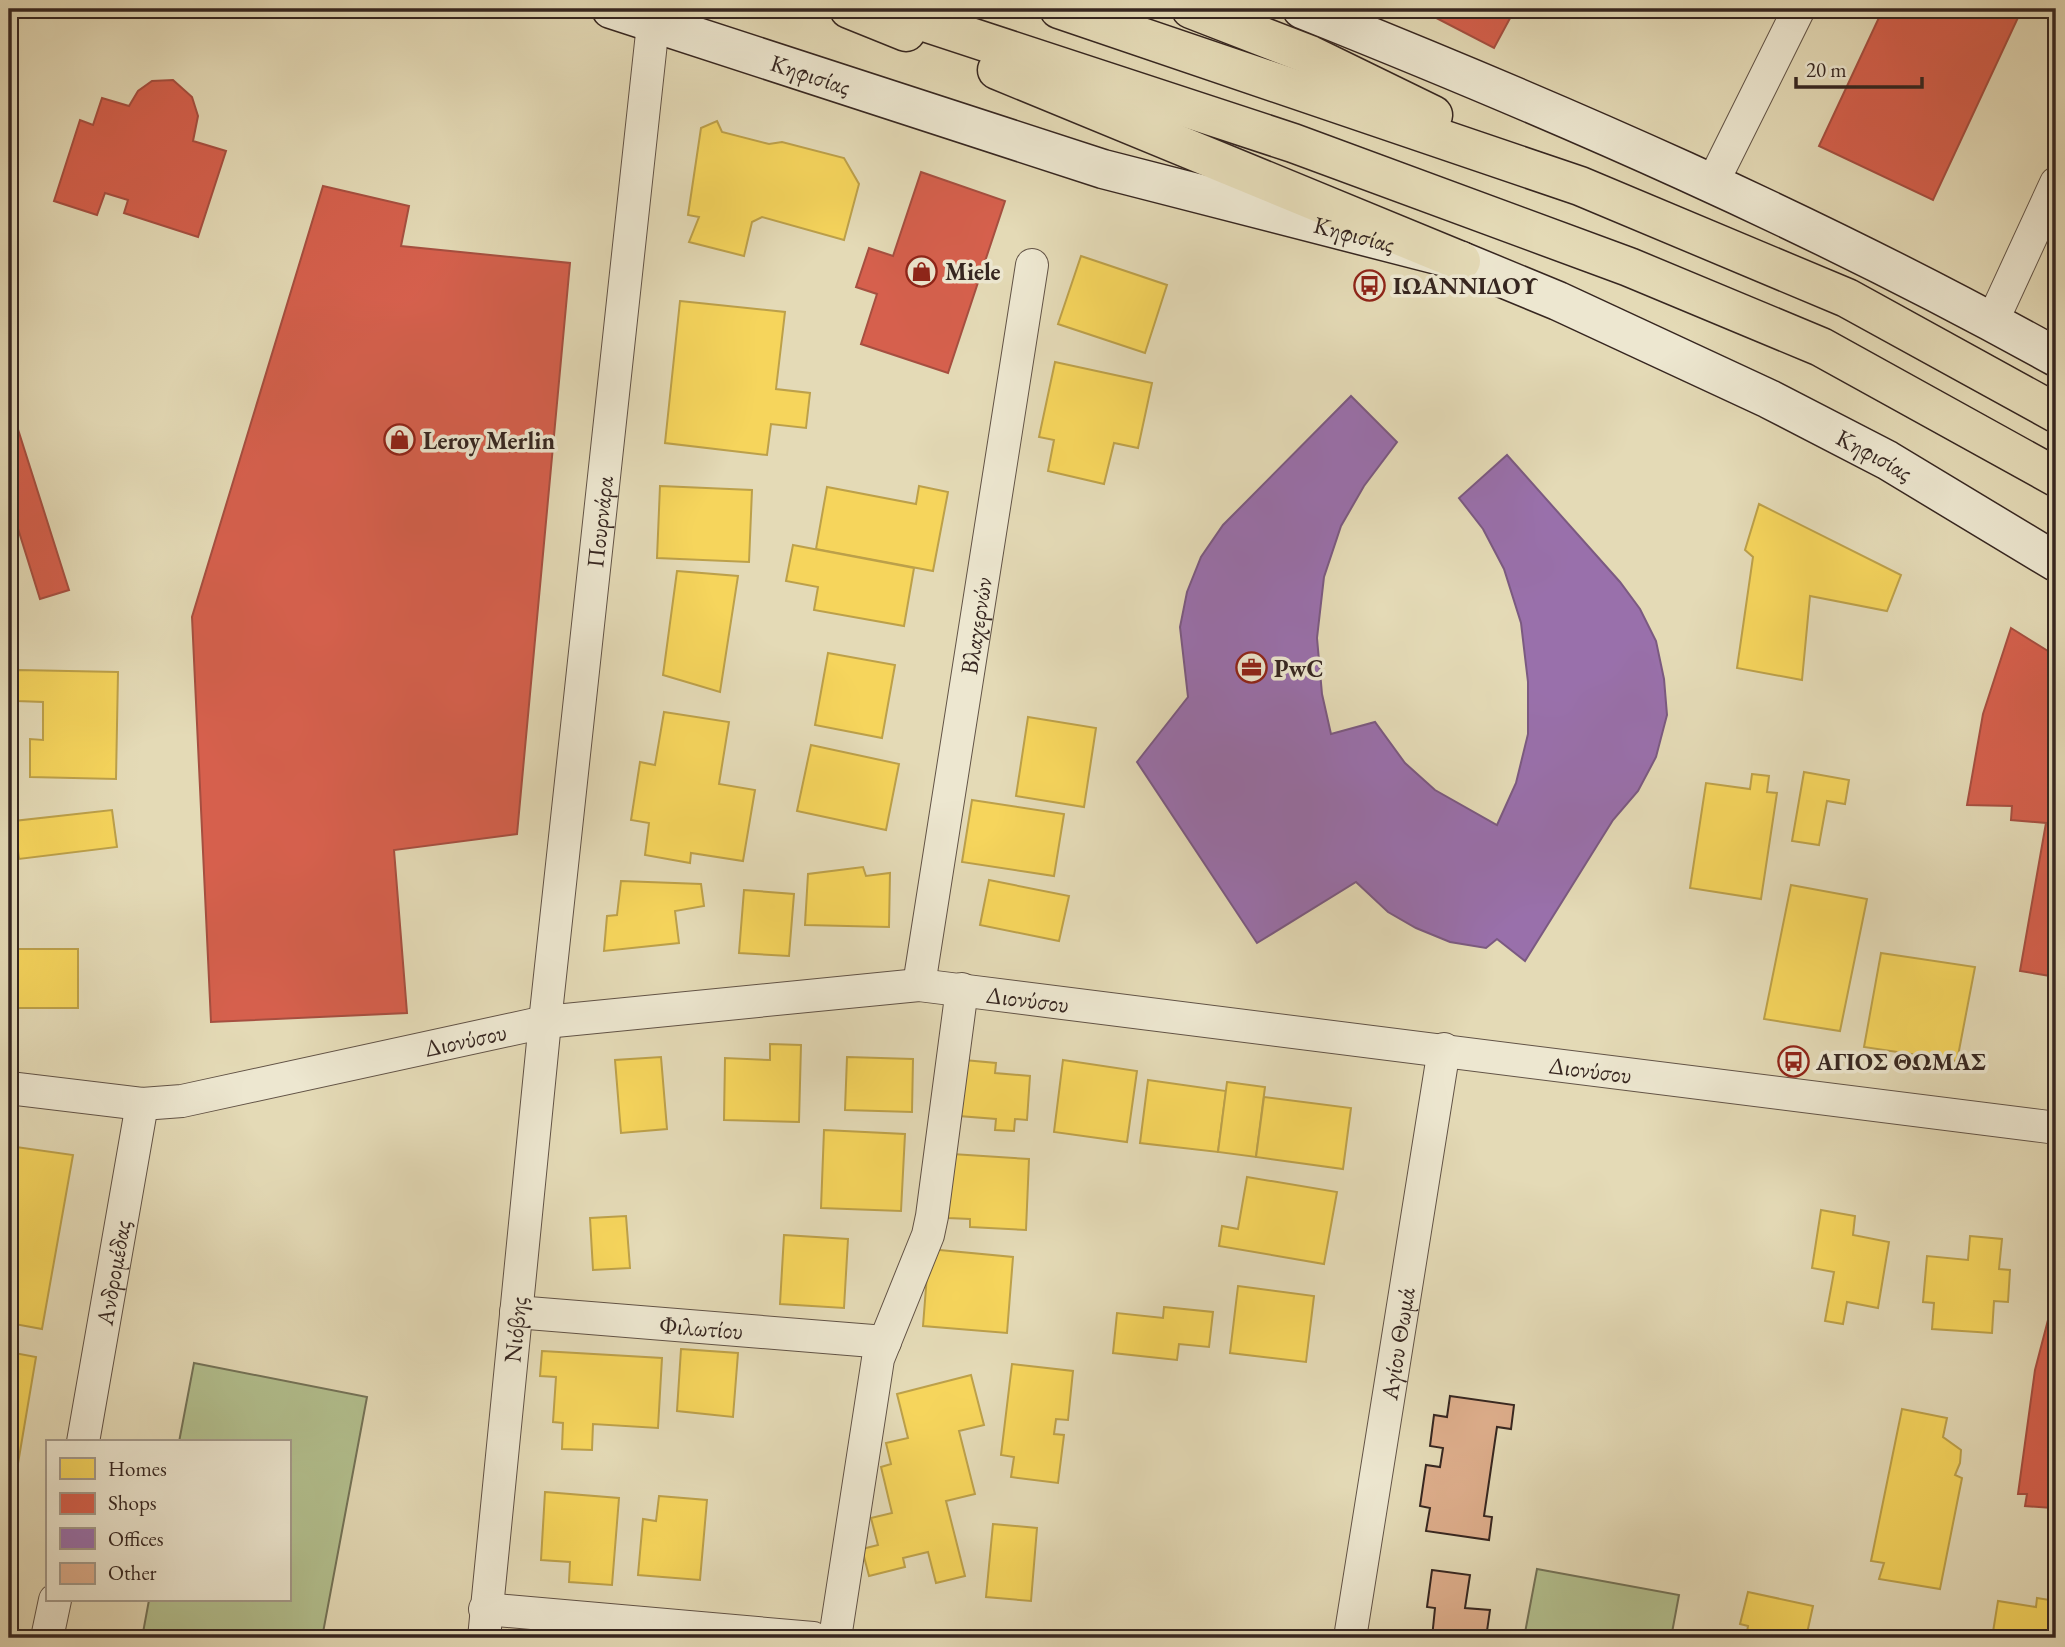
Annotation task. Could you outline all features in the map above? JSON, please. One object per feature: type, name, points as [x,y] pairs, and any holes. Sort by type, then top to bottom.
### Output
[{"type":"main road","name":"Κηφισίας","points":[[611,9],[1103,169],[1461,261],[1558,301],[1769,399],[1887,460],[2056,562]]},
{"type":"main road","points":[[849,9],[1461,261]]},
{"type":"main road","points":[[885,9],[1293,143],[1629,267],[1821,347],[2056,477]]},
{"type":"main road","points":[[1059,9],[1580,186]]},
{"type":"main road","points":[[1191,9],[1310,55],[1580,186],[1847,298],[2056,413]]},
{"type":"main road","points":[[1302,9],[1506,90],[1713,182],[1924,284],[2056,358]]},
{"type":"street","points":[[1713,182],[1799,9]]},
{"type":"street","name":"Πουρνάρα","points":[[545,1022],[653,24]]},
{"type":"street","points":[[1992,322],[2056,183]]},
{"type":"street","name":"Βλαχερνών","points":[[919,985],[1032,265]]},
{"type":"street","name":"Διονύσου","points":[[9,1088],[142,1104],[183,1101],[545,1022],[919,985],[1444,1049],[2054,1128]]},
{"type":"street","points":[[835,1638],[878,1359],[928,1235],[932,1216],[961,989]]},
{"type":"street","name":"Νιόβης","points":[[484,1624],[545,1022]]},
{"type":"street","name":"Αγίου Θωμά","points":[[1350,1638],[1444,1049]]},
{"type":"street","name":"Ανδρομέδας","points":[[83,1440],[142,1104]]},
{"type":"street","name":"Φιλωτίου","points":[[516,1312],[885,1342]]},
{"type":"street","points":[[47,1638],[55,1602]]},
{"type":"street","points":[[484,1624],[813,1638]]},
{"type":"green space","points":[[194,1363],[367,1397],[322,1638],[142,1638],[149,1602],[290,1602],[290,1440],[179,1440]]},
{"type":"green space","points":[[1537,1569],[1679,1595],[1671,1638],[1524,1638]]},
{"type":"building: Homes","points":[[717,121],[722,132],[769,144],[782,142],[844,158],[859,184],[844,240],[762,217],[752,222],[744,256],[689,242],[699,217],[688,215],[701,128]]},
{"type":"building: Homes","points":[[1081,256],[1167,285],[1145,353],[1058,324]]},
{"type":"building: Homes","points":[[680,301],[785,312],[776,389],[810,393],[806,428],[771,424],[767,455],[665,443]]},
{"type":"building: Homes","points":[[1055,362],[1152,383],[1138,448],[1114,443],[1104,484],[1048,471],[1054,440],[1039,437]]},
{"type":"building: Homes","points":[[660,486],[752,490],[749,562],[657,558]]},
{"type":"building: Homes","points":[[919,486],[948,492],[933,571],[816,549],[827,487],[916,504]]},
{"type":"building: Homes","points":[[1759,504],[1901,575],[1887,611],[1810,596],[1802,680],[1737,668],[1753,557],[1745,550]]},
{"type":"building: Homes","points":[[793,545],[914,568],[904,626],[814,610],[818,587],[786,581]]},
{"type":"building: Homes","points":[[677,571],[738,576],[720,692],[663,675]]},
{"type":"building: Homes","points":[[828,653],[895,665],[882,738],[815,725]]},
{"type":"building: Homes","points":[[18,670],[118,672],[116,779],[30,777],[30,739],[43,740],[43,702],[17,701]]},
{"type":"building: Homes","points":[[664,712],[729,722],[719,784],[755,790],[743,861],[691,853],[690,863],[645,855],[649,823],[631,820],[640,762],[655,765]]},
{"type":"building: Homes","points":[[1028,717],[1096,728],[1084,807],[1016,796]]},
{"type":"building: Homes","points":[[811,745],[899,764],[886,830],[797,811]]},
{"type":"building: Homes","points":[[1804,772],[1849,780],[1845,804],[1827,801],[1819,845],[1792,841]]},
{"type":"building: Homes","points":[[1752,774],[1769,776],[1767,792],[1777,793],[1761,899],[1690,888],[1706,783],[1750,789]]},
{"type":"building: Homes","points":[[972,800],[1064,814],[1054,876],[962,862]]},
{"type":"building: Homes","points":[[112,810],[117,847],[19,859],[14,821]]},
{"type":"building: Homes","points":[[863,867],[866,876],[890,873],[889,927],[805,925],[808,874]]},
{"type":"building: Homes","points":[[989,880],[1069,896],[1059,941],[980,925]]},
{"type":"building: Homes","points":[[621,881],[701,884],[704,906],[675,911],[679,943],[604,951],[607,916],[617,915]]},
{"type":"building: Homes","points":[[1791,885],[1867,899],[1840,1031],[1764,1019]]},
{"type":"building: Homes","points":[[744,890],[794,894],[789,956],[739,953]]},
{"type":"building: Homes","points":[[13,949],[78,949],[78,1008],[13,1008]]},
{"type":"building: Homes","points":[[1881,953],[1975,967],[1957,1061],[1864,1047]]},
{"type":"building: Homes","points":[[770,1044],[801,1045],[799,1122],[724,1120],[725,1058],[770,1060]]},
{"type":"building: Homes","points":[[661,1057],[667,1129],[621,1133],[615,1060]]},
{"type":"building: Homes","points":[[847,1057],[913,1059],[912,1112],[845,1110]]},
{"type":"building: Homes","points":[[964,1060],[996,1063],[995,1073],[1030,1076],[1027,1120],[1015,1119],[1014,1131],[995,1130],[996,1119],[959,1116]]},
{"type":"building: Homes","points":[[1063,1060],[1137,1071],[1127,1142],[1054,1132]]},
{"type":"building: Homes","points":[[1148,1080],[1226,1091],[1218,1152],[1140,1143]]},
{"type":"building: Homes","points":[[1227,1082],[1265,1087],[1256,1157],[1218,1152]]},
{"type":"building: Homes","points":[[1264,1097],[1351,1108],[1343,1169],[1256,1157]]},
{"type":"building: Homes","points":[[824,1130],[905,1134],[901,1211],[821,1208]]},
{"type":"building: Homes","points":[[9,1146],[73,1155],[42,1329],[9,1323]]},
{"type":"building: Homes","points":[[952,1154],[1029,1159],[1026,1230],[970,1227],[970,1219],[948,1218]]},
{"type":"building: Homes","points":[[1247,1177],[1337,1192],[1324,1264],[1219,1246],[1222,1226],[1238,1229]]},
{"type":"building: Homes","points":[[1821,1210],[1855,1216],[1853,1235],[1889,1242],[1878,1308],[1847,1302],[1843,1324],[1825,1321],[1834,1272],[1812,1268]]},
{"type":"building: Homes","points":[[626,1216],[630,1268],[593,1270],[590,1218]]},
{"type":"building: Homes","points":[[784,1235],[848,1239],[844,1308],[780,1304]]},
{"type":"building: Homes","points":[[1970,1236],[2002,1239],[1999,1269],[2010,1270],[2008,1302],[1994,1301],[1992,1333],[1932,1329],[1934,1303],[1923,1302],[1927,1256],[1968,1260]]},
{"type":"building: Homes","points":[[929,1249],[1013,1257],[1007,1333],[923,1326]]},
{"type":"building: Homes","points":[[1238,1286],[1314,1296],[1306,1362],[1230,1353]]},
{"type":"building: Homes","points":[[1164,1307],[1213,1312],[1209,1347],[1179,1344],[1177,1360],[1113,1353],[1117,1313],[1163,1318]]},
{"type":"building: Homes","points":[[681,1349],[738,1353],[733,1417],[677,1411]]},
{"type":"building: Homes","points":[[542,1351],[662,1358],[658,1428],[593,1424],[592,1450],[562,1449],[563,1423],[553,1422],[556,1377],[540,1376]]},
{"type":"building: Homes","points":[[9,1352],[36,1357],[12,1499],[9,1499]]},
{"type":"building: Homes","points":[[1012,1364],[1073,1371],[1068,1420],[1056,1419],[1054,1434],[1064,1435],[1058,1483],[1011,1477],[1014,1457],[1001,1455]]},
{"type":"building: Homes","points":[[971,1375],[984,1425],[959,1431],[975,1494],[946,1501],[965,1576],[936,1583],[928,1552],[903,1558],[905,1567],[869,1576],[862,1549],[878,1545],[871,1518],[892,1513],[881,1467],[891,1464],[886,1443],[908,1438],[897,1394]]},
{"type":"building: Homes","points":[[1902,1409],[1947,1418],[1943,1437],[1961,1450],[1955,1475],[1962,1478],[1940,1589],[1879,1579],[1884,1563],[1871,1561]]},
{"type":"building: Homes","points":[[545,1492],[619,1498],[612,1585],[569,1582],[570,1562],[541,1560]]},
{"type":"building: Homes","points":[[659,1496],[707,1500],[700,1580],[638,1575],[643,1519],[656,1521]]},
{"type":"building: Homes","points":[[993,1524],[1037,1528],[1031,1601],[986,1597]]},
{"type":"building: Homes","points":[[1748,1592],[1813,1606],[1806,1638],[1746,1638],[1748,1626],[1740,1624]]},
{"type":"building: Homes","points":[[2037,1598],[2056,1601],[2056,1638],[1992,1638],[1998,1601],[2036,1607]]},
{"type":"building: Shops","points":[[1419,9],[1515,9],[1494,48]]},
{"type":"building: Shops","points":[[1883,9],[2022,9],[1933,200],[1819,146]]},
{"type":"building: Shops","points":[[173,80],[192,97],[198,116],[193,141],[226,151],[198,237],[124,213],[128,200],[105,193],[97,215],[54,201],[80,120],[93,125],[102,98],[129,106],[138,91],[152,81]]},
{"type":"building: Shops","name":"Miele","points":[[921,172],[1005,201],[948,373],[861,344],[877,294],[856,287],[869,248],[893,256]]},
{"type":"building: Shops","name":"Leroy Merlin","points":[[323,186],[409,206],[401,246],[570,263],[517,834],[394,850],[407,1013],[211,1022],[192,617]]},
{"type":"building: Shops","points":[[9,401],[69,590],[40,599],[9,500]]},
{"type":"building: Shops","points":[[2011,628],[2056,656],[2056,977],[2020,971],[2046,823],[2011,820],[2012,806],[1967,805],[1983,714]]},
{"type":"building: Shops","points":[[2054,1297],[2056,1493],[2052,1508],[2025,1506],[2027,1494],[2018,1494],[2035,1370]]},
{"type":"building: Offices","name":"PwC","points":[[1351,396],[1397,442],[1364,486],[1341,526],[1324,577],[1317,638],[1322,694],[1331,734],[1375,722],[1405,763],[1435,790],[1497,825],[1516,783],[1528,734],[1528,682],[1521,623],[1504,569],[1483,529],[1459,498],[1507,455],[1620,582],[1640,609],[1656,641],[1664,679],[1667,715],[1656,757],[1638,791],[1613,820],[1525,961],[1497,939],[1486,948],[1450,942],[1416,928],[1388,912],[1356,882],[1257,943],[1137,762],[1188,697],[1180,627],[1187,592],[1201,557],[1223,525]]},
{"type":"building: Other","points":[[1450,1396],[1514,1405],[1511,1429],[1497,1427],[1484,1516],[1492,1517],[1489,1540],[1426,1531],[1430,1508],[1420,1506],[1426,1465],[1440,1467],[1443,1448],[1430,1446],[1434,1415],[1447,1417]]},
{"type":"building: Other","points":[[1432,1570],[1470,1575],[1465,1608],[1490,1610],[1486,1638],[1432,1638],[1435,1608],[1427,1607]]},
{"type":"place","name":"Miele","points":[[922,271]]},
{"type":"place","name":"ΙΩΑΝΝΙΔΟΥ","points":[[1370,285]]},
{"type":"place","name":"Leroy Merlin","points":[[400,440]]},
{"type":"place","name":"PwC","points":[[1251,668]]},
{"type":"place","name":"ΑΓΙΟΣ ΘΩΜΑΣ","points":[[1793,1061]]}]
